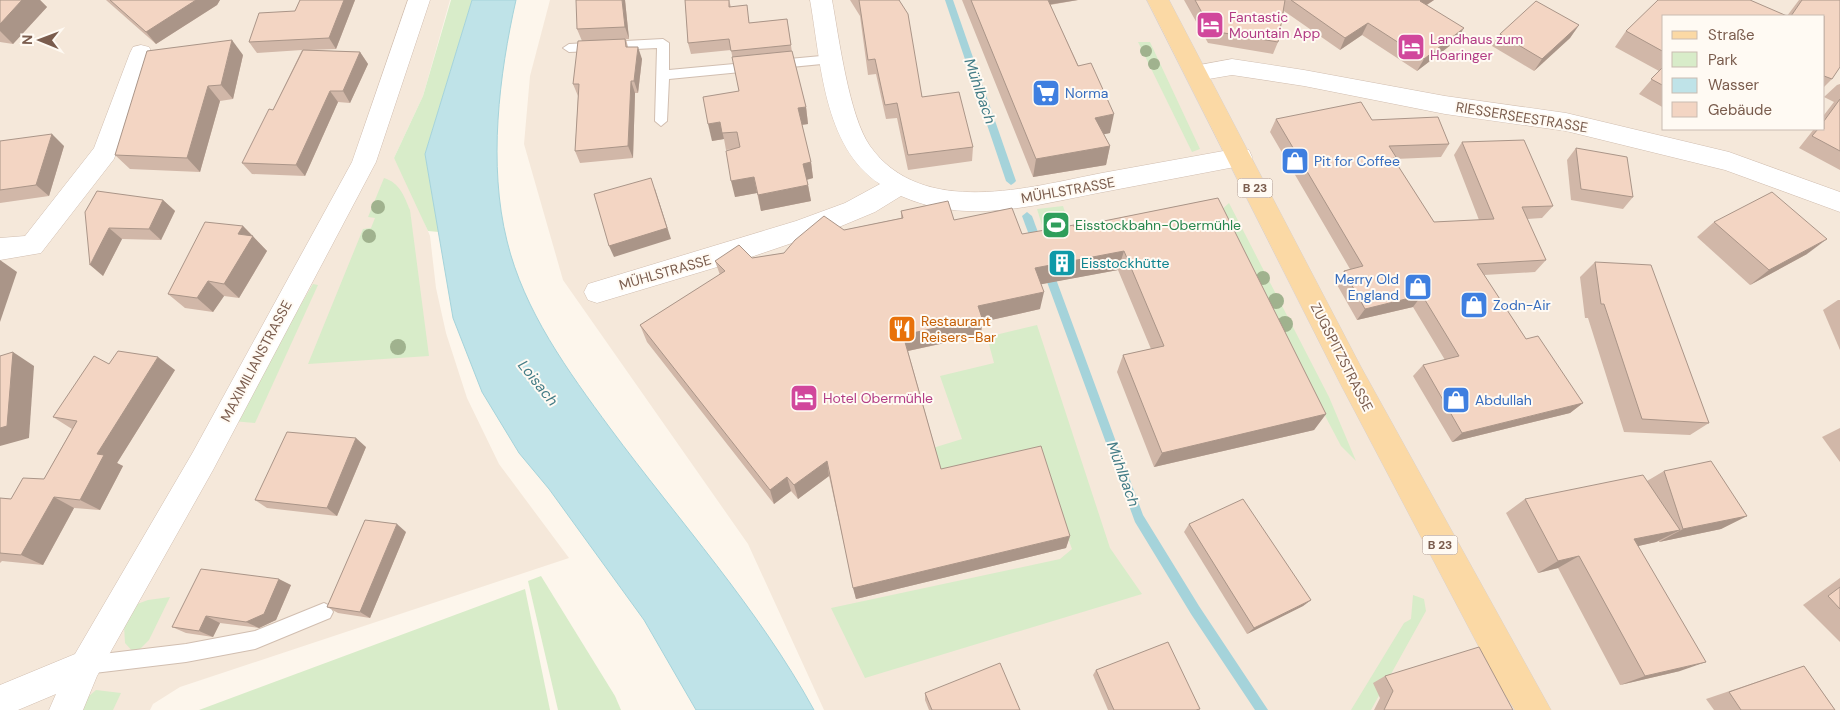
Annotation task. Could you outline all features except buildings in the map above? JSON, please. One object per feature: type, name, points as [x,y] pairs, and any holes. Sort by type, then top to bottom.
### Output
[{"type":"main road","name":"ZUGSPITZSTRASSE","points":[[1158,0],[1351,376],[1444,551],[1512,675],[1534,710]]},
{"type":"street","name":"MAXIMILIANSTRASSE","points":[[66,710],[86,665],[203,460],[364,162],[419,0]]},
{"type":"street","name":"MÜHLSTRASSE","points":[[821,0],[832,59],[857,147],[874,167],[898,184],[920,195],[948,202],[977,204],[1006,201],[1240,158]]},
{"type":"street","points":[[0,249],[32,246],[105,152],[141,53]]},
{"type":"street","name":"RIESSERSEESTRASSE","points":[[1197,73],[1232,67],[1304,78],[1445,105],[1566,122],[1729,161],[1840,202]]},
{"type":"street","name":"MÜHLSTRASSE","points":[[597,292],[753,246],[866,207],[885,196],[898,184]]},
{"type":"street","points":[[0,701],[86,665]]},
{"type":"lane","points":[[569,48],[663,43],[661,120]]},
{"type":"lane","points":[[663,75],[832,59]]},
{"type":"lane","points":[[86,665],[186,653],[255,640],[324,612]]},
{"type":"shaded area","points":[[0,0],[450,0],[423,96],[394,158],[411,190],[430,236],[436,288],[446,333],[467,398],[499,464],[569,558],[180,687],[153,704],[150,710],[0,710]]},
{"type":"shaded area","points":[[550,0],[1840,0],[1840,710],[824,710],[748,544],[563,280],[524,144],[530,76]]},
{"type":"green space","points":[[451,0],[472,0],[425,154],[439,232],[428,231],[394,158],[423,96]]},
{"type":"green space","points":[[1138,42],[1150,42],[1200,149],[1192,152]]},
{"type":"green space","points":[[384,178],[398,187],[410,210],[429,356],[308,364],[363,229],[371,228],[375,218],[368,217]]},
{"type":"green space","points":[[1229,203],[1329,397],[1356,461],[1341,446],[1218,213]]},
{"type":"green space","name":"Eisstockbahn-Obermühle","points":[[1063,206],[1075,241],[1049,248],[1037,209]]},
{"type":"green space","points":[[313,284],[318,285],[255,423],[232,421]]},
{"type":"green space","points":[[1037,325],[1110,548],[1142,594],[865,678],[831,608],[1060,559],[1072,549],[1037,454],[844,496],[897,459],[962,439],[940,376],[994,363],[987,337]]},
{"type":"green space","points":[[541,576],[615,696],[621,710],[558,710],[528,581]]},
{"type":"green space","points":[[525,589],[550,710],[199,710]]},
{"type":"green space","points":[[1413,595],[1424,599],[1426,611],[1371,710],[1351,710],[1404,623],[1411,619]]},
{"type":"green space","points":[[170,597],[149,640],[135,654],[125,643],[124,626],[129,607],[148,600]]},
{"type":"green space","points":[[96,690],[121,693],[113,710],[78,710],[81,703]]},
{"type":"water","name":"Loisach","points":[[472,0],[516,0],[501,89],[497,151],[501,212],[507,241],[524,292],[563,362],[636,463],[743,600],[792,672],[814,710],[696,710],[644,620],[549,489],[519,453],[482,392],[453,318],[425,154]]},
{"type":"waterway","name":"Mühlbach","points":[[949,0],[1011,181]]},
{"type":"waterway","name":"Mühlbach","points":[[1027,216],[1037,243]]},
{"type":"waterway","name":"Mühlbach","points":[[1048,271],[1139,518],[1195,610],[1262,710]]},
{"type":"place","name":"Fantastic Mountain App","points":[[1210,25]]},
{"type":"place","name":"Landhaus zum Hoaringer","points":[[1411,47]]},
{"type":"place","name":"Norma","points":[[1046,93]]},
{"type":"place","name":"Pit for Coffee","points":[[1295,161]]},
{"type":"place","name":"Eisstockbahn-Obermühle","points":[[1056,225]]},
{"type":"place","name":"Eisstockhütte","points":[[1062,263]]},
{"type":"place","name":"Merry Old England","points":[[1418,287]]},
{"type":"place","name":"Zodn-Air","points":[[1474,305]]},
{"type":"place","name":"Restaurant Reisers-Bar","points":[[902,329]]},
{"type":"place","name":"Hotel Obermühle","points":[[804,398]]},
{"type":"place","name":"Abdullah","points":[[1456,400]]}]
